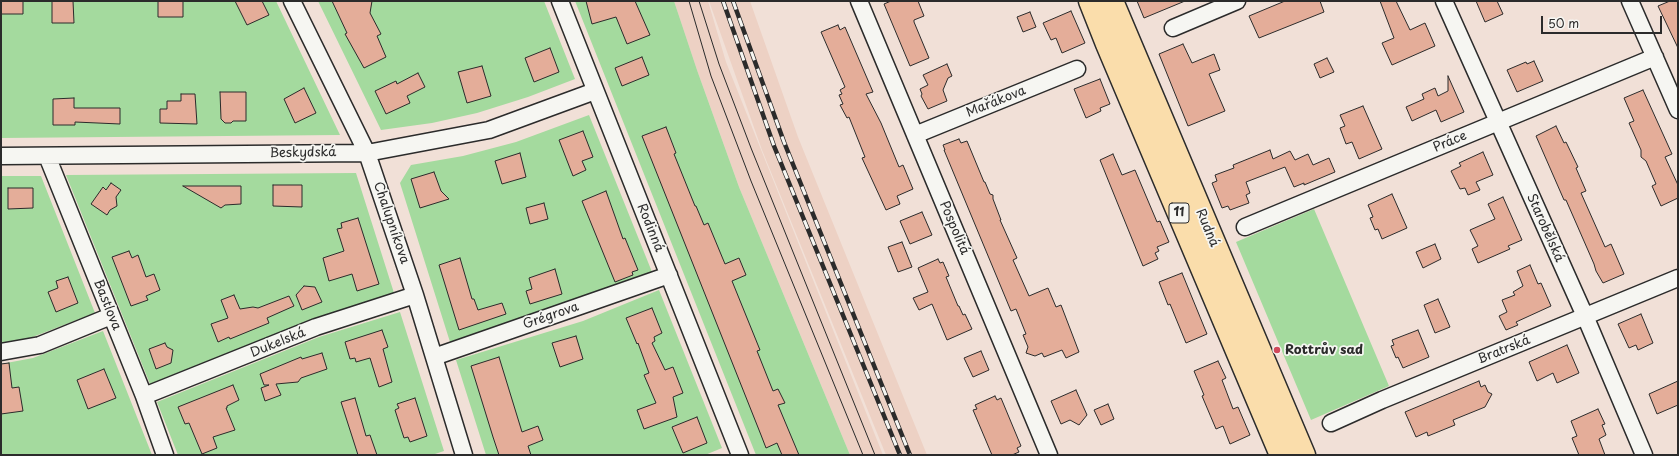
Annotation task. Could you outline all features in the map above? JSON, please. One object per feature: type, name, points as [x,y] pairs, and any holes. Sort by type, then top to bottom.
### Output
[{"type":"highway","name":"Rudná","points":[[1090,1],[1282,455]]},
{"type":"highway","name":"Rudná","points":[[1112,1],[1304,455]]},
{"type":"street","name":"Chalupníkova","points":[[292,1],[367,153],[415,295],[464,455]]},
{"type":"street","name":"Rodinná","points":[[560,1],[669,275],[737,454]]},
{"type":"street","name":"Pospolitá","points":[[858,1],[1049,455]]},
{"type":"street","points":[[1173,28],[1237,1]]},
{"type":"street","name":"Starobělská","points":[[1444,1],[1644,455]]},
{"type":"street","points":[[1630,1],[1678,110]]},
{"type":"street","name":"Práce","points":[[1245,227],[1654,57]]},
{"type":"street","name":"Mařákova","points":[[915,135],[1077,69]]},
{"type":"street","name":"Beskydská","points":[[1,156],[367,153],[489,130],[595,91]]},
{"type":"street","name":"Bastlova","points":[[47,156],[144,396],[165,455]]},
{"type":"street","name":"Grégrova","points":[[434,357],[669,275]]},
{"type":"street","name":"Bratrská","points":[[1331,423],[1382,400],[1678,278]]},
{"type":"street","name":"Dukelská","points":[[144,396],[316,327],[415,295]]},
{"type":"street","points":[[1,352],[40,345],[111,316]]},
{"type":"shaded area","points":[[674,1],[708,1],[726,62],[883,455],[850,455],[739,187]]},
{"type":"shaded area","points":[[709,1],[750,1],[798,137],[927,455],[886,455],[762,150]]},
{"type":"green space","points":[[1,1],[276,1],[340,135],[1,138]]},
{"type":"green space","points":[[318,1],[544,1],[575,79],[528,97],[477,113],[432,123],[381,130]]},
{"type":"green space","points":[[575,1],[674,1],[739,187],[850,455],[756,455]]},
{"type":"green space","points":[[589,115],[652,272],[577,302],[450,342],[400,183],[411,165],[463,156],[516,142]]},
{"type":"green space","points":[[356,173],[394,293],[295,326],[150,384],[66,175]]},
{"type":"green space","points":[[1,176],[41,176],[95,313],[30,338],[1,344]]},
{"type":"green space","points":[[1314,209],[1389,386],[1311,420],[1236,242]]},
{"type":"green space","points":[[659,290],[722,448],[705,455],[486,455],[456,360],[583,321]]},
{"type":"green space","points":[[400,312],[444,451],[432,455],[178,455],[157,402],[319,337]]},
{"type":"green space","points":[[103,331],[152,455],[1,455],[1,364],[33,358]]},
{"type":"building","points":[[1,1],[23,1],[23,14],[1,14]]},
{"type":"building","points":[[52,1],[73,1],[74,23],[52,23]]},
{"type":"building","points":[[158,1],[183,1],[183,17],[158,17]]},
{"type":"building","points":[[235,1],[262,1],[269,15],[247,25]]},
{"type":"building","points":[[332,1],[372,1],[370,13],[381,34],[377,36],[386,57],[364,68],[345,34],[347,33]]},
{"type":"building","points":[[586,1],[635,1],[650,35],[627,44],[616,17],[592,24]]},
{"type":"building","points":[[891,1],[918,1],[924,16],[914,20],[914,22],[929,58],[910,66],[884,4]]},
{"type":"building","points":[[1137,1],[1185,1],[1144,18]]},
{"type":"building","points":[[1285,1],[1320,1],[1324,12],[1259,38],[1249,16]]},
{"type":"building","points":[[1380,1],[1396,1],[1410,30],[1425,23],[1435,46],[1392,65],[1382,43],[1394,38]]},
{"type":"building","points":[[1476,1],[1497,1],[1503,14],[1485,22]]},
{"type":"building","points":[[1670,1],[1678,1],[1678,48],[1658,6]]},
{"type":"building","points":[[1071,11],[1085,43],[1062,53],[1056,38],[1051,40],[1043,23]]},
{"type":"building","points":[[1030,12],[1036,27],[1023,32],[1017,17]]},
{"type":"building","points":[[838,25],[840,30],[845,27],[873,92],[866,94],[881,123],[899,167],[903,165],[913,189],[897,196],[900,204],[886,210],[862,158],[865,157],[849,117],[847,118],[840,105],[843,104],[839,95],[842,94],[840,90],[845,87],[821,32]]},
{"type":"building","points":[[1183,44],[1192,63],[1214,54],[1220,70],[1209,74],[1225,111],[1188,126],[1159,54]]},
{"type":"building","points":[[550,48],[559,72],[534,82],[525,58]]},
{"type":"building","points":[[642,57],[649,75],[622,86],[615,68]]},
{"type":"building","points":[[1327,58],[1334,72],[1320,78],[1314,64]]},
{"type":"building","points":[[1534,61],[1543,81],[1517,92],[1507,70],[1526,62],[1527,64]]},
{"type":"building","points":[[947,64],[952,76],[948,78],[943,90],[947,101],[928,109],[921,96],[922,94],[920,89],[928,85],[923,75]]},
{"type":"building","points":[[482,66],[491,96],[467,103],[458,72]]},
{"type":"building","points":[[418,73],[425,87],[407,96],[410,103],[386,114],[375,91],[396,81],[397,84]]},
{"type":"building","points":[[1448,76],[1464,112],[1441,122],[1436,110],[1412,121],[1406,107],[1424,99],[1422,94],[1435,88],[1438,96],[1448,91]]},
{"type":"building","points":[[1100,79],[1110,104],[1100,108],[1101,111],[1086,118],[1074,89]]},
{"type":"building","points":[[304,88],[316,113],[295,123],[284,99]]},
{"type":"building","points":[[1643,90],[1672,154],[1665,157],[1678,185],[1678,198],[1661,206],[1652,186],[1656,184],[1646,161],[1641,157],[1641,150],[1629,123],[1634,121],[1624,98]]},
{"type":"building","points":[[220,92],[246,92],[246,121],[233,121],[231,123],[225,123],[221,119]]},
{"type":"building","points":[[181,94],[195,94],[197,124],[160,123],[160,109],[167,109],[167,101],[181,101]]},
{"type":"building","points":[[74,98],[74,108],[120,108],[120,124],[75,122],[75,125],[53,125],[53,99]]},
{"type":"building","points":[[1363,106],[1382,149],[1359,159],[1352,142],[1346,144],[1340,128],[1345,126],[1340,115]]},
{"type":"building","points":[[1556,126],[1564,143],[1566,142],[1578,167],[1576,168],[1586,191],[1581,193],[1605,247],[1611,244],[1624,274],[1603,283],[1596,271],[1566,200],[1564,200],[1536,136]]},
{"type":"building","points":[[666,127],[676,153],[674,154],[695,206],[704,225],[708,223],[725,264],[739,258],[746,275],[732,281],[760,350],[757,351],[773,391],[778,389],[785,403],[778,405],[799,455],[782,455],[777,443],[766,448],[642,136]]},
{"type":"building","points":[[583,131],[593,157],[582,161],[586,170],[573,176],[559,140]]},
{"type":"building","points":[[959,139],[961,143],[967,141],[984,182],[990,194],[993,195],[1000,220],[1017,258],[1013,260],[1029,296],[1048,288],[1056,307],[1061,305],[1079,352],[1066,358],[1062,350],[1044,357],[1042,353],[1035,356],[1026,353],[1028,347],[1023,335],[1026,334],[1016,309],[1011,311],[944,150],[943,145]]},
{"type":"building","points":[[1270,150],[1273,159],[1290,151],[1295,160],[1308,154],[1313,165],[1329,158],[1335,172],[1304,185],[1304,183],[1294,187],[1285,167],[1246,182],[1250,193],[1246,195],[1249,203],[1230,210],[1228,206],[1222,208],[1212,183],[1217,181],[1215,175],[1234,168],[1233,165]]},
{"type":"building","points":[[1483,152],[1493,175],[1476,182],[1480,190],[1468,195],[1465,188],[1460,189],[1451,171],[1461,166],[1459,163]]},
{"type":"building","points":[[520,153],[526,177],[502,184],[495,161]]},
{"type":"building","points":[[1113,154],[1122,175],[1135,170],[1157,222],[1160,221],[1169,242],[1157,247],[1159,251],[1155,253],[1158,259],[1143,266],[1100,160]]},
{"type":"building","points":[[434,172],[441,191],[449,199],[420,208],[411,179]]},
{"type":"building","points":[[111,183],[121,190],[116,197],[117,206],[110,210],[107,215],[91,204],[103,187],[106,190]]},
{"type":"building","points":[[273,185],[302,185],[302,207],[273,206]]},
{"type":"building","points":[[183,186],[241,186],[241,204],[225,205],[221,208]]},
{"type":"building","points":[[8,188],[33,188],[33,208],[8,209]]},
{"type":"building","points":[[606,191],[623,239],[625,238],[638,270],[632,272],[633,275],[615,282],[582,201]]},
{"type":"building","points":[[1392,194],[1407,228],[1382,239],[1378,229],[1375,230],[1370,218],[1373,217],[1368,205]]},
{"type":"building","points":[[1503,197],[1522,240],[1508,246],[1510,249],[1478,263],[1472,249],[1478,246],[1470,230],[1495,219],[1488,204]]},
{"type":"building","points":[[544,203],[548,219],[530,224],[526,208]]},
{"type":"building","points":[[922,212],[932,235],[910,244],[900,221]]},
{"type":"building","points":[[358,218],[379,284],[357,291],[352,274],[329,281],[323,258],[344,251],[337,229],[342,228],[341,223]]},
{"type":"building","points":[[902,242],[912,267],[898,272],[888,247]]},
{"type":"building","points":[[1435,244],[1441,259],[1423,268],[1416,252]]},
{"type":"building","points":[[129,251],[132,258],[138,255],[146,277],[154,274],[160,290],[146,296],[148,300],[131,306],[112,257]]},
{"type":"building","points":[[460,258],[472,299],[474,299],[478,310],[502,303],[506,314],[459,330],[439,265]]},
{"type":"building","points":[[938,259],[940,263],[943,262],[949,276],[946,277],[958,306],[963,315],[965,314],[972,329],[947,340],[932,304],[919,310],[913,298],[928,292],[918,268]]},
{"type":"building","points":[[1530,265],[1538,284],[1541,283],[1551,306],[1516,322],[1518,325],[1506,330],[1499,316],[1507,312],[1502,300],[1515,295],[1513,292],[1523,286],[1517,271]]},
{"type":"building","points":[[555,269],[562,294],[530,304],[526,291],[532,289],[529,278]]},
{"type":"building","points":[[1182,273],[1207,334],[1186,343],[1159,282]]},
{"type":"building","points":[[68,277],[78,303],[56,312],[48,292],[58,288],[56,281]]},
{"type":"building","points":[[304,286],[315,287],[322,302],[302,310],[296,295]]},
{"type":"building","points":[[234,295],[240,309],[253,307],[258,308],[289,296],[294,306],[267,318],[269,323],[230,339],[229,337],[218,342],[211,324],[228,318],[221,300]]},
{"type":"building","points":[[1438,299],[1450,327],[1435,333],[1424,305]]},
{"type":"building","points":[[652,308],[662,333],[654,337],[655,341],[652,343],[665,370],[673,367],[683,393],[673,397],[677,417],[644,429],[637,410],[656,403],[644,375],[649,373],[638,343],[637,344],[626,318]]},
{"type":"building","points":[[1641,314],[1653,343],[1638,350],[1636,345],[1629,348],[1618,324]]},
{"type":"building","points":[[382,330],[388,347],[383,349],[392,382],[379,387],[370,358],[356,362],[355,358],[350,359],[345,342]]},
{"type":"building","points":[[1418,330],[1429,357],[1403,368],[1398,357],[1396,358],[1391,346],[1394,345],[1392,340]]},
{"type":"building","points":[[576,336],[583,359],[560,367],[552,343]]},
{"type":"building","points":[[165,343],[167,347],[173,350],[171,363],[156,369],[149,349]]},
{"type":"building","points":[[1567,345],[1579,373],[1557,383],[1553,373],[1537,381],[1529,362]]},
{"type":"building","points":[[981,351],[989,370],[973,377],[964,358]]},
{"type":"building","points":[[322,353],[327,369],[301,378],[298,382],[276,384],[281,395],[265,401],[261,388],[269,385],[264,385],[260,374],[301,357],[302,359]]},
{"type":"building","points":[[499,357],[522,432],[538,426],[543,440],[528,446],[531,455],[499,455],[493,437],[471,366]]},
{"type":"building","points":[[1218,361],[1226,378],[1222,380],[1233,409],[1238,407],[1250,435],[1230,444],[1223,426],[1216,429],[1202,396],[1204,395],[1194,371]]},
{"type":"building","points":[[9,363],[12,388],[19,387],[23,411],[1,414],[1,364]]},
{"type":"building","points":[[104,369],[116,398],[88,409],[77,380]]},
{"type":"building","points":[[1479,381],[1481,387],[1485,385],[1488,392],[1492,394],[1485,407],[1453,420],[1455,425],[1428,436],[1427,432],[1416,437],[1405,412]]},
{"type":"building","points":[[1678,381],[1678,405],[1657,414],[1649,394]]},
{"type":"building","points":[[233,385],[239,400],[226,408],[235,430],[213,437],[217,448],[202,454],[189,423],[185,424],[178,407]]},
{"type":"building","points":[[1076,390],[1087,415],[1079,425],[1070,420],[1061,424],[1051,401]]},
{"type":"building","points":[[995,396],[997,400],[1001,398],[1021,446],[1017,448],[1019,452],[1012,455],[992,455],[973,410],[977,409],[975,405]]},
{"type":"building","points":[[355,398],[366,436],[370,435],[377,455],[358,455],[341,402]]},
{"type":"building","points":[[415,398],[427,436],[410,442],[408,437],[404,438],[395,410],[399,408],[397,404]]},
{"type":"building","points":[[1108,404],[1114,419],[1101,425],[1094,410]]},
{"type":"building","points":[[1598,409],[1605,424],[1602,425],[1606,435],[1599,439],[1605,455],[1579,455],[1572,438],[1577,436],[1571,421]]},
{"type":"building","points":[[697,417],[707,443],[683,453],[672,427]]},
{"type":"tram line","points":[[689,1],[711,76],[751,181],[863,455]]},
{"type":"tram line","points":[[699,1],[719,64],[751,148],[875,455]]},
{"type":"railway","points":[[723,1],[774,146],[900,455]]},
{"type":"railway","points":[[733,1],[784,142],[910,455]]},
{"type":"place","name":"Rottrův sad","points":[[1277,350]]}]
